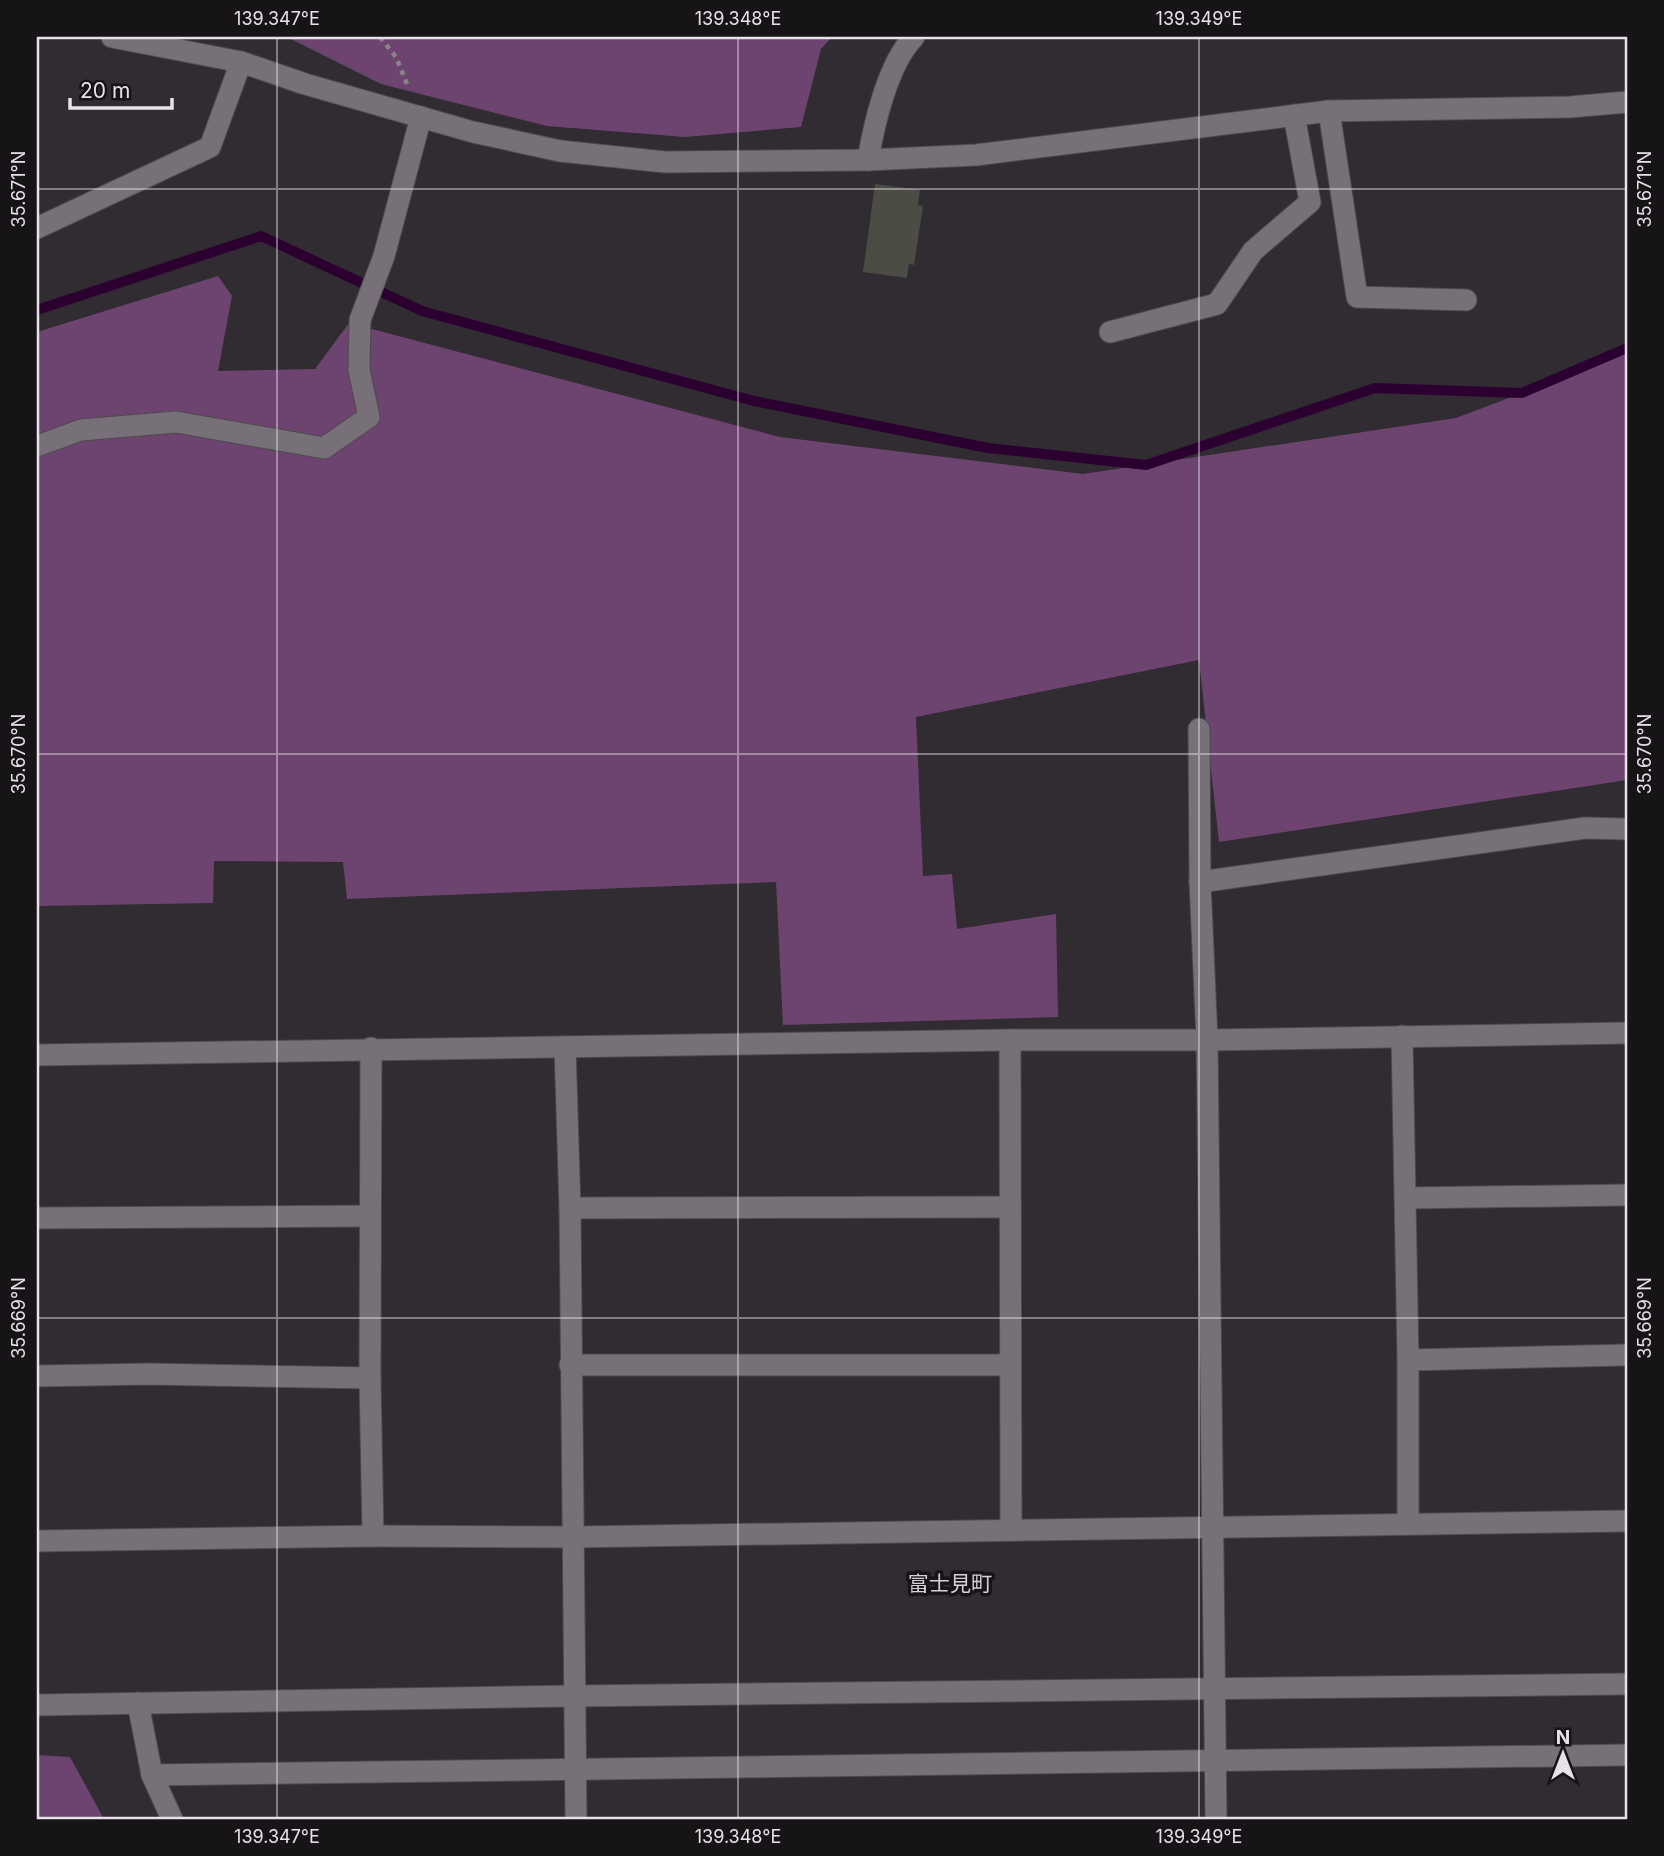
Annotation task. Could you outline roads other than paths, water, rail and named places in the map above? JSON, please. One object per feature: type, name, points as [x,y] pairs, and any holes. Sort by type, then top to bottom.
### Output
[{"type":"street","points":[[111,37],[242,62],[304,84],[473,132],[560,151],[665,162],[868,160],[976,155],[1329,111],[1570,107],[1627,102]]},
{"type":"street","points":[[868,160],[880,102],[905,45],[914,37]]},
{"type":"street","points":[[37,228],[210,147],[242,62]]},
{"type":"street","points":[[1329,111],[1357,297],[1466,300]]},
{"type":"street","points":[[1110,332],[1217,304],[1253,251],[1310,202],[1294,115]]},
{"type":"street","points":[[37,446],[81,430],[176,422],[324,448],[369,417],[359,370],[360,320],[380,267],[421,117]]},
{"type":"street","points":[[1199,729],[1200,882],[1207,1040],[1216,1819]]},
{"type":"street","points":[[1200,882],[1585,828],[1627,829]]},
{"type":"street","points":[[37,1055],[371,1048],[1627,1033]]},
{"type":"street","points":[[1402,1036],[1408,1524]]},
{"type":"street","points":[[1010,1040],[1011,1529]]},
{"type":"street","points":[[565,1047],[570,1208],[576,1819]]},
{"type":"street","points":[[371,1048],[370,1378],[373,1536]]},
{"type":"street","points":[[1406,1198],[1627,1195]]},
{"type":"street","points":[[570,1208],[1010,1207]]},
{"type":"street","points":[[37,1218],[370,1216]]},
{"type":"street","points":[[1408,1360],[1627,1355]]},
{"type":"street","points":[[570,1365],[1010,1365]]},
{"type":"street","points":[[37,1376],[149,1374],[370,1378]]},
{"type":"street","points":[[37,1541],[373,1536],[573,1537],[1627,1521]]},
{"type":"street","points":[[37,1705],[1627,1684]]},
{"type":"street","points":[[138,1703],[152,1775],[173,1819]]},
{"type":"street","points":[[152,1775],[1627,1755]]},
{"type":"waterway","points":[[37,310],[261,236],[422,311],[754,401],[988,448],[1146,465],[1375,388],[1522,393],[1627,348]]},
{"type":"district","name":"富士見町","points":[[950,1584]]}]
